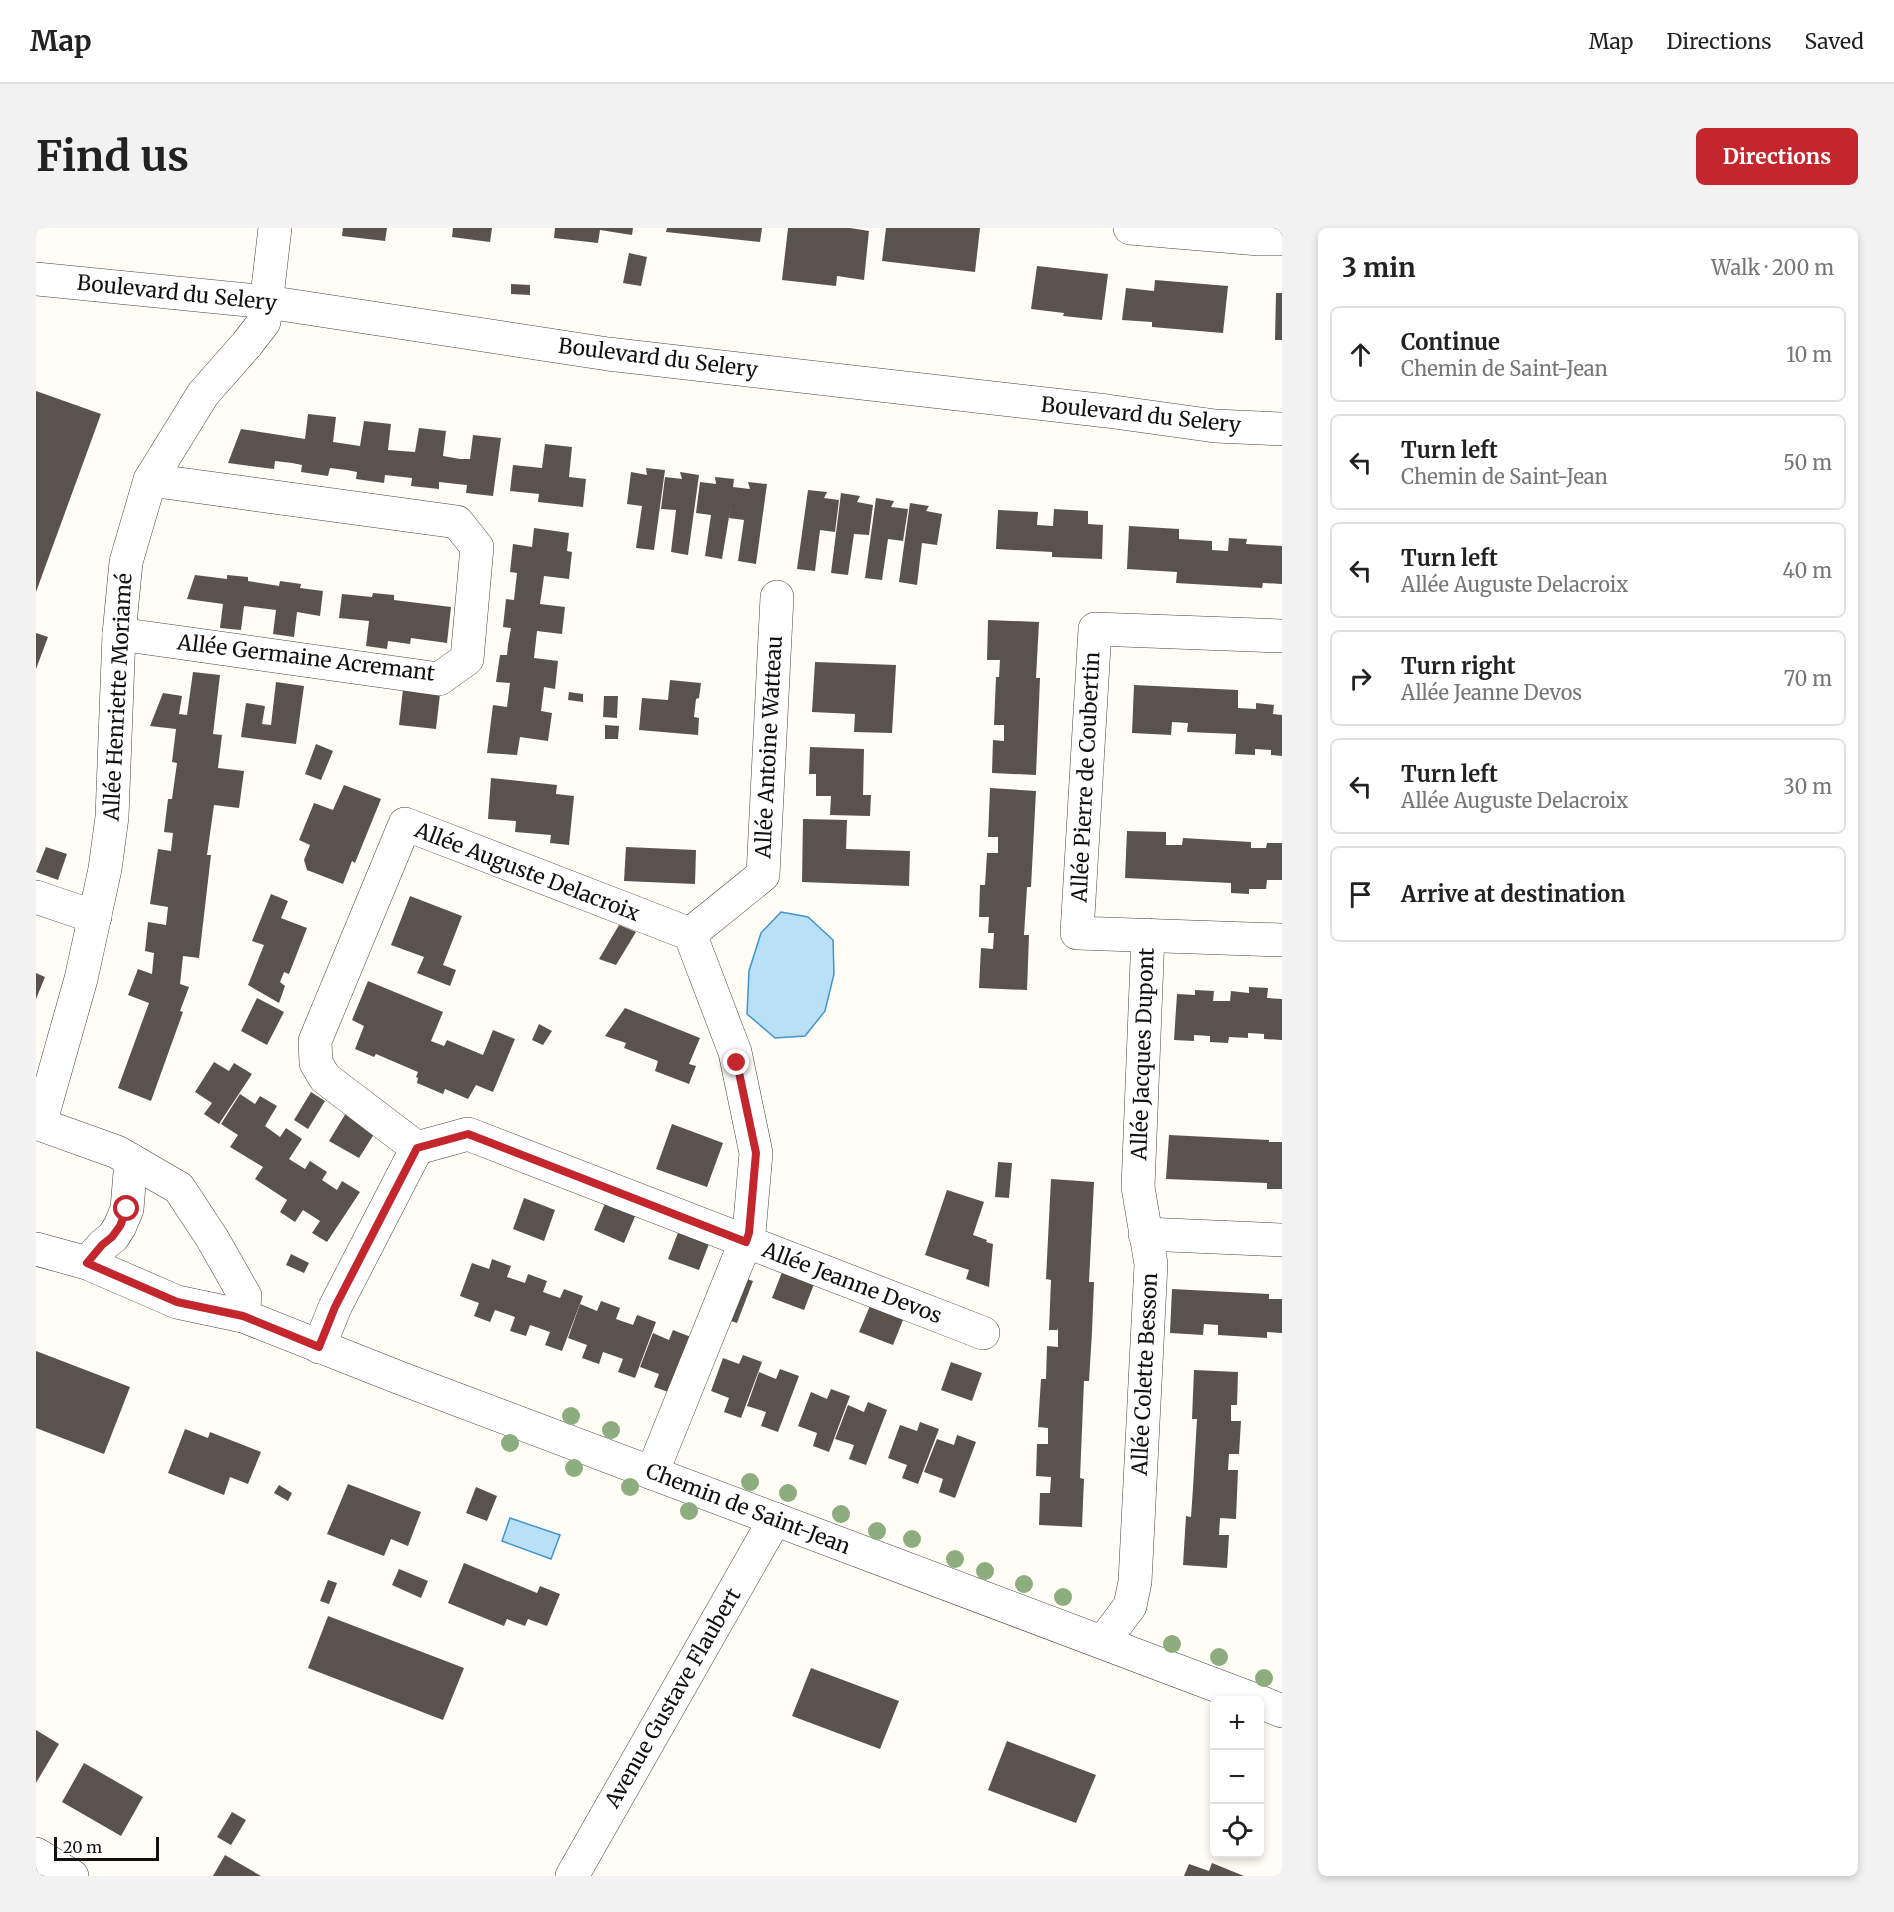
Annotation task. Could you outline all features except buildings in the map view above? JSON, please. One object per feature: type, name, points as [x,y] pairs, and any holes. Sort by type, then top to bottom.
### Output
[{"type":"street","name":"Allée Henriette Moriamé","points":[[38,1124],[81,979],[105,869],[112,817],[119,634],[126,562],[150,480],[203,394],[264,322],[275,228]]},
{"type":"street","points":[[1130,228],[1247,238],[1282,238]]},
{"type":"street","name":"Boulevard du Selery","points":[[36,279],[267,302],[619,355],[1083,408],[1215,426],[1282,429]]},
{"type":"street","name":"Allée Germaine Acremant","points":[[119,634],[440,679],[467,658],[477,547],[457,522],[150,480]]},
{"type":"street","name":"Allée Antoine Watteau","points":[[690,934],[763,875],[777,597]]},
{"type":"street","name":"Allée Pierre de Coubertin","points":[[1148,935],[1077,933],[1095,628],[1282,636]]},
{"type":"street","name":"Allée Auguste Delacroix","points":[[417,1148],[325,1078],[316,1063],[315,1041],[405,824],[690,934]]},
{"type":"street","points":[[36,897],[95,917]]},
{"type":"street","points":[[652,1473],[749,1233],[756,1153],[735,1052],[690,934]]},
{"type":"street","name":"Allée Jacques Dupont","points":[[1145,1234],[1138,1186],[1148,935],[1282,940]]},
{"type":"street","points":[[38,1124],[117,1152],[179,1188],[212,1239],[244,1296],[243,1316]]},
{"type":"street","name":"Allée Jeanne Devos","points":[[417,1148],[468,1134],[983,1333]]},
{"type":"street","points":[[319,1347],[335,1307],[417,1148]]},
{"type":"street","points":[[87,1263],[120,1226],[127,1209],[130,1160]]},
{"type":"street","points":[[1145,1234],[1282,1240]]},
{"type":"street","name":"Allée Colette Besson","points":[[1103,1642],[1130,1606],[1135,1582],[1151,1264],[1145,1234]]},
{"type":"street","name":"Chemin de Saint-Jean","points":[[36,1249],[87,1263],[177,1302],[243,1316],[319,1347],[1242,1696]]},
{"type":"street","name":"Avenue Gustave Flaubert","points":[[572,1876],[774,1519]]},
{"type":"street","points":[[1264,1704],[1282,1711]]},
{"type":"street","points":[[36,1854],[72,1876]]},
{"type":"water","points":[[781,912],[808,917],[833,940],[834,974],[825,1011],[805,1036],[775,1038],[747,1014],[749,971],[761,933]]},
{"type":"water","points":[[510,1518],[560,1535],[551,1559],[502,1541]]},
{"type":"route","points":[[127,1209],[120,1226],[112,1237],[87,1263],[177,1302],[243,1316],[319,1347],[335,1307],[417,1148],[468,1134],[746,1242],[749,1233],[756,1153],[737,1063]]}]
